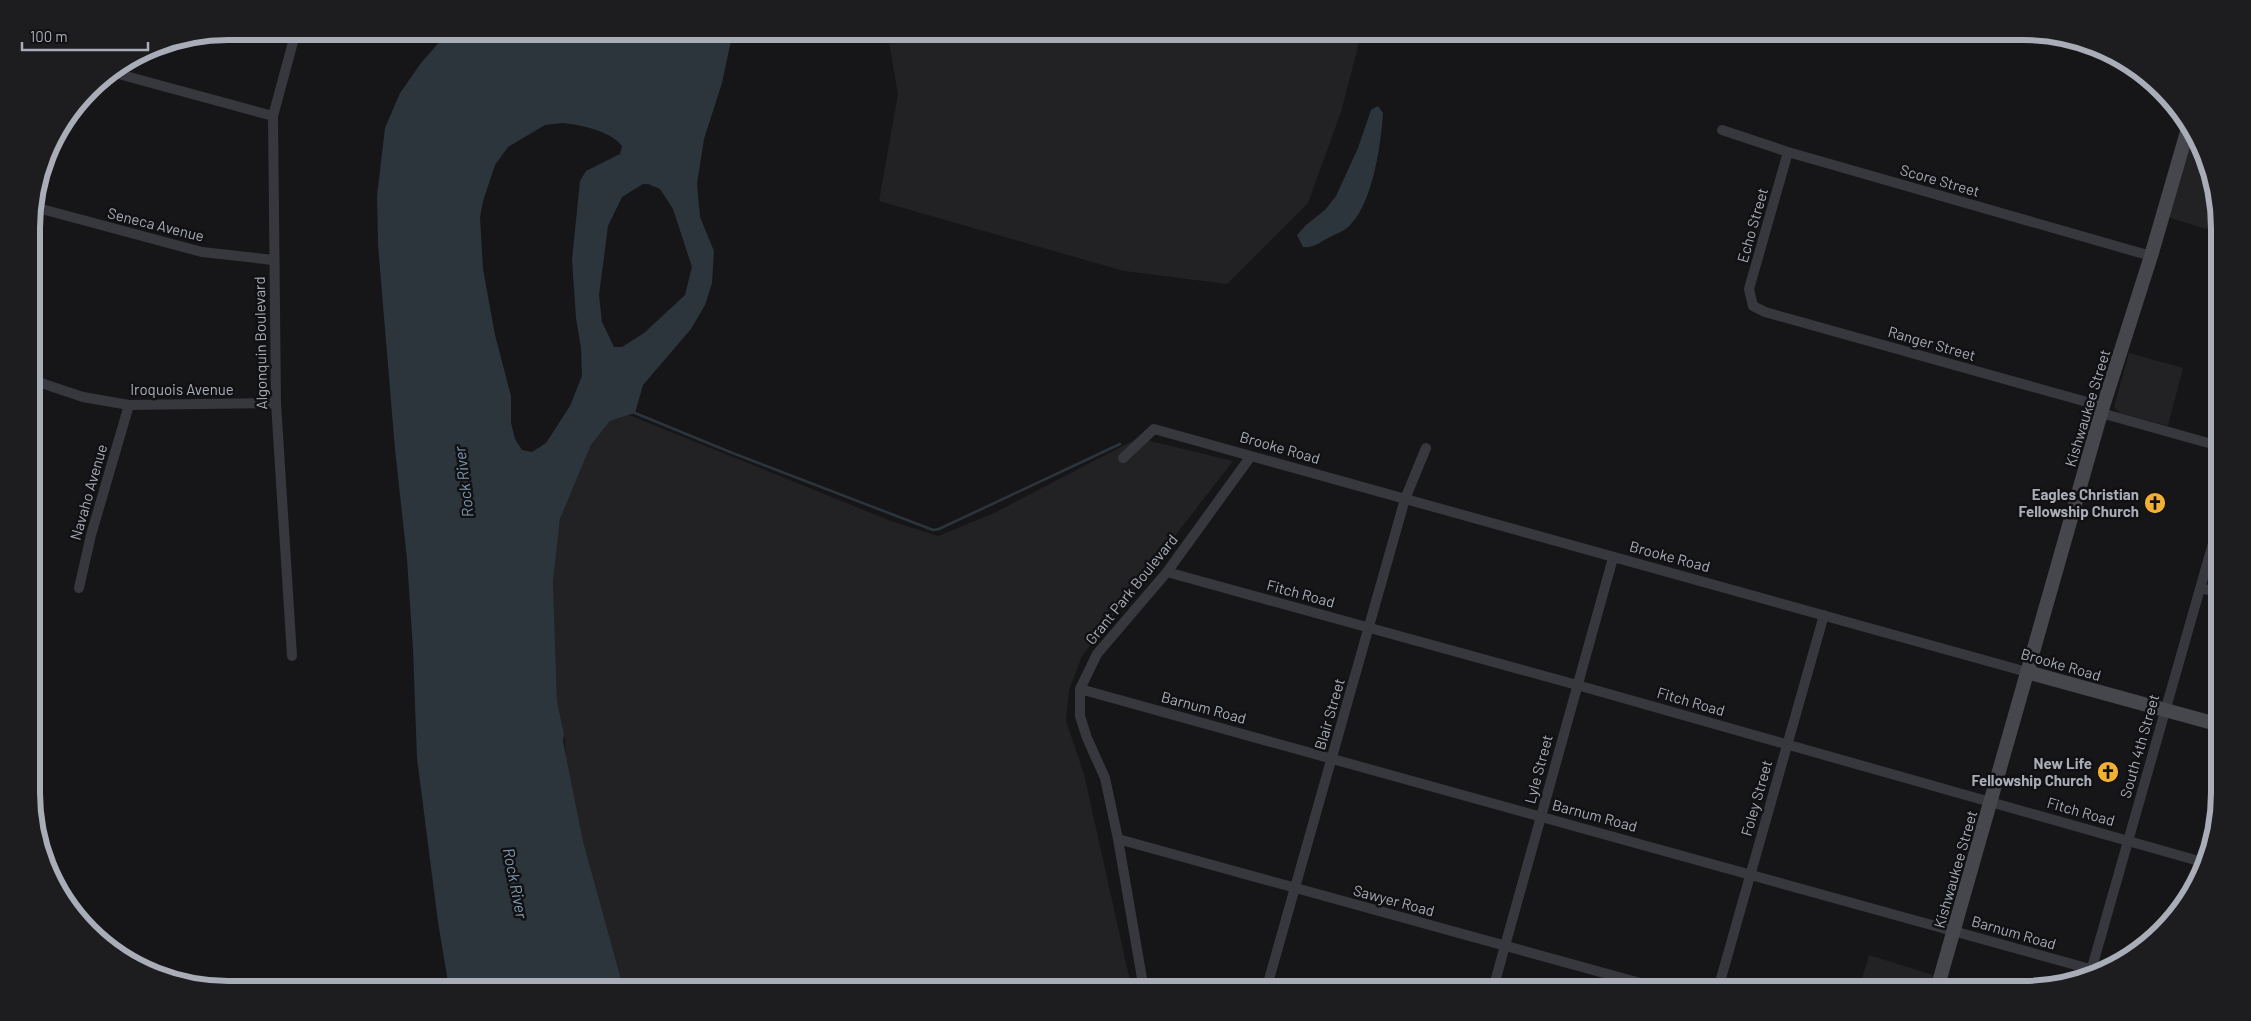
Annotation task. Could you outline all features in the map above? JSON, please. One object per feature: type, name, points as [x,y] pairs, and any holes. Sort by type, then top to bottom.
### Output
[{"type":"street","name":"Algonquin Boulevard","points":[[292,656],[276,403],[273,260],[273,116],[294,40]]},
{"type":"street","points":[[120,75],[273,116]]},
{"type":"street","name":"Score Street","points":[[1722,130],[1788,152],[2151,256]]},
{"type":"street","name":"Kishwaukee Street","points":[[1939,981],[2102,413],[2151,256],[2186,133]]},
{"type":"street","name":"Echo Street","points":[[1752,306],[1749,289],[1788,152]]},
{"type":"street","name":"Seneca Avenue","points":[[41,209],[202,252],[273,260]]},
{"type":"street","name":"Ranger Street","points":[[1752,306],[1765,312],[2094,404],[2102,413],[2211,444]]},
{"type":"street","name":"Iroquois Avenue","points":[[40,383],[83,397],[129,405],[276,403]]},
{"type":"street","name":"Navaho Avenue","points":[[79,588],[91,535],[129,405]]},
{"type":"street","name":"Brooke Road","points":[[1123,458],[1154,429],[1613,558],[2211,722]]},
{"type":"street","name":"Blair Street","points":[[1269,981],[1405,499],[1426,448]]},
{"type":"street","name":"Grant Park Boulevard","points":[[1143,981],[1118,839],[1105,778],[1080,716],[1080,688],[1097,654],[1167,572],[1251,456]]},
{"type":"street","name":"South 4th Street","points":[[2096,967],[2127,839],[2211,551]]},
{"type":"street","name":"Lyle Street","points":[[1496,981],[1613,558]]},
{"type":"street","name":"Fitch Road","points":[[1167,572],[1577,685],[2198,861]]},
{"type":"street","points":[[2201,588],[2211,591]]},
{"type":"street","name":"Foley Street","points":[[1720,981],[1824,615]]},
{"type":"street","name":"Barnum Road","points":[[1080,688],[1954,931],[2085,970]]},
{"type":"street","name":"Sawyer Road","points":[[1118,839],[1633,981]]},
{"type":"shaded area","points":[[889,40],[1360,40],[1341,112],[1308,203],[1227,284],[1124,271],[879,201],[898,94]]},
{"type":"shaded area","points":[[2189,140],[2205,179],[2211,216],[2211,231],[2168,217]]},
{"type":"shaded area","points":[[2129,353],[2183,368],[2168,426],[2120,413],[2114,407]]},
{"type":"shaded area","points":[[629,415],[891,521],[938,536],[992,514],[1138,438],[1233,461],[1082,656],[1069,690],[1066,721],[1084,774],[1130,981],[622,981],[583,841],[566,756],[564,734],[557,701],[553,582],[560,519],[591,445],[610,421]]},
{"type":"shaded area","points":[[1869,955],[1933,975],[1931,981],[1861,981]]},
{"type":"water","name":"Rock River","points":[[441,40],[731,40],[722,83],[704,139],[697,184],[700,217],[714,251],[712,283],[705,305],[691,329],[643,385],[635,413],[610,421],[591,445],[560,519],[553,582],[557,701],[583,841],[622,981],[448,981],[417,758],[407,559],[395,449],[378,245],[377,196],[385,128],[400,93],[421,63]],"holes":[[[563,123],[587,127],[611,136],[622,146],[620,154],[586,171],[580,181],[572,260],[582,376],[570,406],[546,443],[532,452],[522,450],[515,439],[511,423],[511,396],[495,335],[483,269],[480,217],[483,201],[495,165],[508,147],[545,125]],[[643,184],[660,189],[673,209],[692,267],[685,295],[644,333],[622,347],[614,347],[602,322],[599,295],[608,226],[622,197]]]},
{"type":"water","points":[[1378,106],[1383,113],[1378,156],[1370,187],[1359,214],[1343,230],[1316,245],[1303,247],[1297,235],[1325,210],[1336,196],[1358,148],[1371,110]]},
{"type":"waterway","points":[[635,413],[730,452],[933,530],[939,529],[1120,444]]},
{"type":"place","name":"Eagles Christian Fellowship Church","points":[[2155,503]]},
{"type":"place","name":"New Life Fellowship Church","points":[[2108,772]]}]
